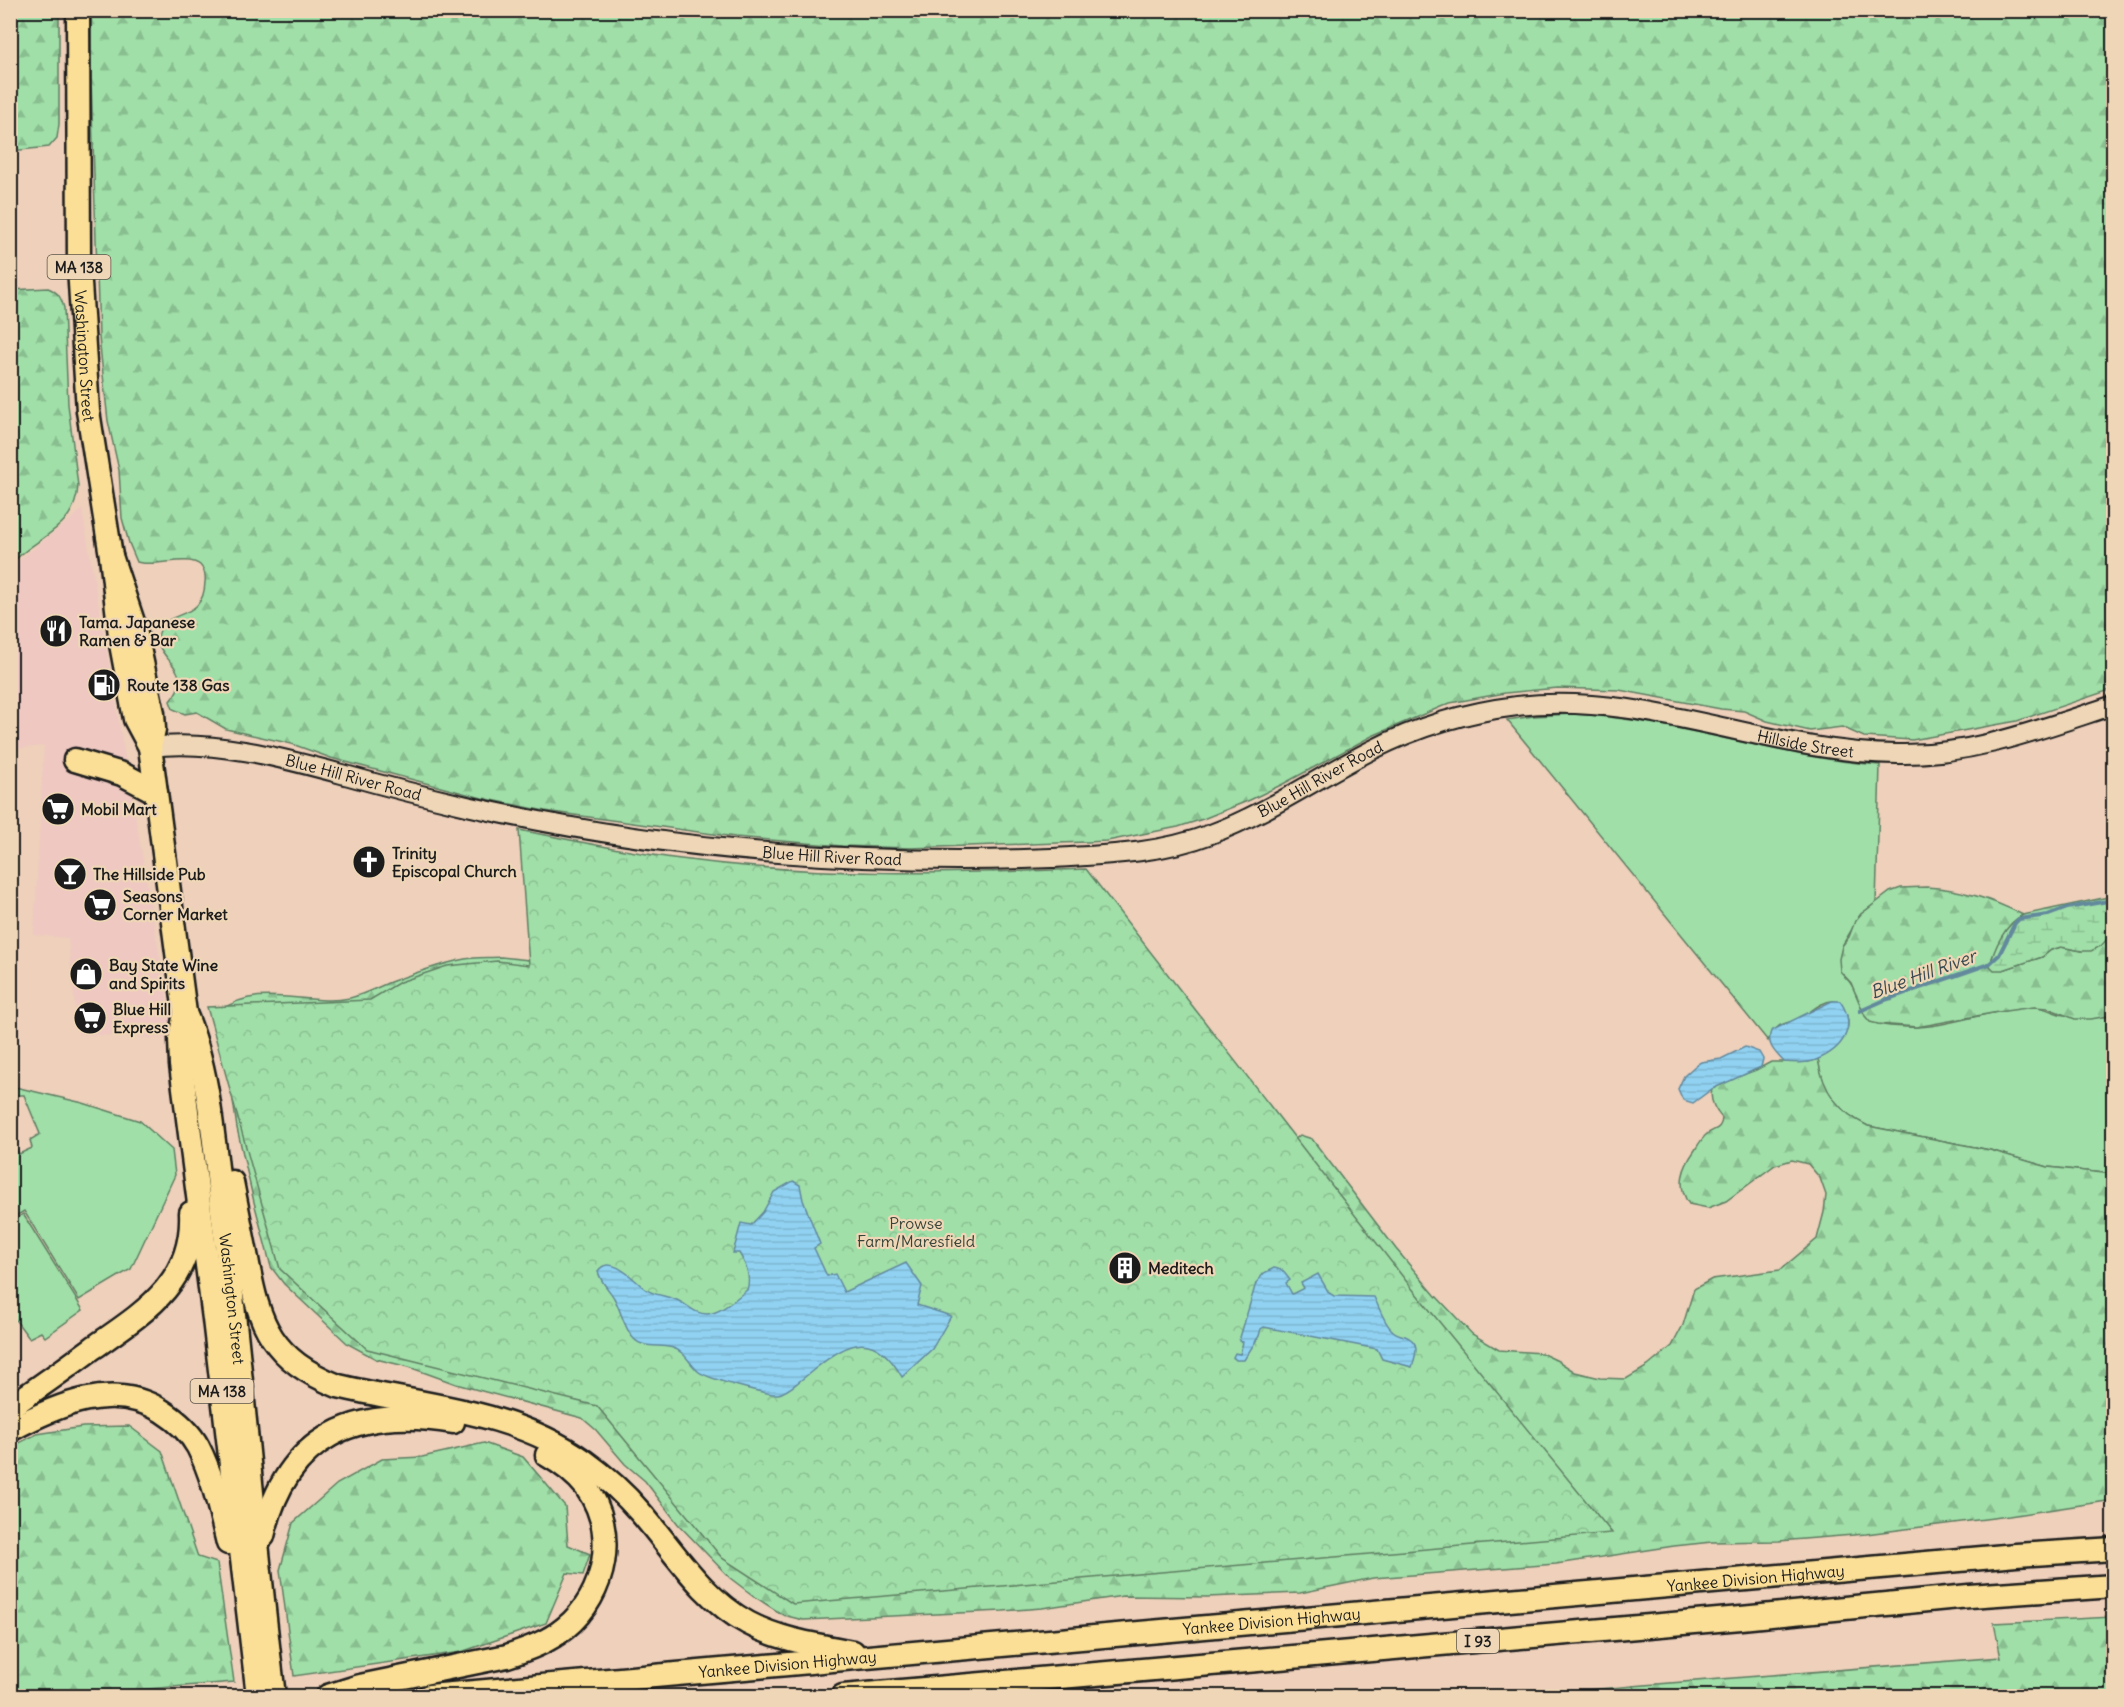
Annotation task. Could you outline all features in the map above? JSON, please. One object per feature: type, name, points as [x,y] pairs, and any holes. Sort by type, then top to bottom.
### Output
[{"type":"highway","name":"Washington Street","points":[[78,10],[78,171],[82,325],[91,431],[111,556],[134,625],[153,713],[154,729],[150,747],[185,1013],[199,1051],[194,1110],[214,1320],[248,1617],[262,1666],[274,1696]]},
{"type":"highway","points":[[75,760],[122,774],[156,792]]},
{"type":"highway","name":"Washington Street","points":[[194,1110],[240,1371],[259,1554],[262,1666],[258,1696]]},
{"type":"highway","points":[[10,1407],[146,1311],[172,1280],[184,1254],[190,1231],[186,1172],[194,1110]]},
{"type":"highway","points":[[194,1110],[228,1159],[251,1281],[260,1314],[272,1338],[290,1359],[317,1378],[338,1386],[482,1414],[518,1426],[548,1440],[584,1461],[627,1497],[698,1582],[729,1611],[748,1623],[790,1639],[878,1656]]},
{"type":"highway","points":[[10,1430],[75,1402],[106,1396],[136,1399],[171,1417],[192,1437],[205,1463],[248,1617]]},
{"type":"highway","points":[[259,1554],[270,1506],[285,1478],[297,1462],[327,1437],[344,1428],[372,1420],[392,1418],[440,1420],[488,1430],[548,1455],[574,1474],[592,1497],[604,1530],[603,1566],[594,1593],[584,1609],[564,1629],[546,1641],[507,1656],[360,1686],[328,1696]]},
{"type":"highway","name":"Yankee Division Highway","points":[[429,1696],[2016,1555],[2114,1549]]},
{"type":"highway","name":"I 93","points":[[843,1696],[1969,1596],[2114,1586]]},
{"type":"highway","points":[[952,1696],[1008,1681]]},
{"type":"main road","name":"Hillside Street","points":[[1495,709],[1568,703],[1611,705],[1842,750],[1899,754],[1947,751],[2000,741],[2114,705]]},
{"type":"main road","name":"Blue Hill River Road","points":[[150,747],[172,744],[195,745],[253,753],[501,813],[659,840],[777,853],[977,861],[1133,853],[1197,839],[1237,824],[1389,742],[1438,723],[1495,709]]},
{"type":"shaded area","points":[[82,510],[174,1039],[78,1034],[68,938],[34,935],[44,746],[11,749],[10,639],[14,623],[11,567]]},
{"type":"green space","points":[[11,10],[59,11],[59,124],[57,138],[49,147],[11,151]]},
{"type":"green space","points":[[91,11],[2113,11],[2113,689],[2017,721],[1912,740],[1864,737],[1842,727],[1810,731],[1767,721],[1744,711],[1721,709],[1619,690],[1558,688],[1505,693],[1450,703],[1372,736],[1250,800],[1178,827],[1107,841],[910,848],[842,846],[735,837],[545,811],[482,798],[331,758],[292,744],[226,729],[197,712],[185,714],[173,709],[170,701],[178,689],[179,679],[177,670],[160,647],[158,639],[161,628],[166,622],[194,608],[199,603],[205,580],[203,568],[195,562],[187,561],[137,562],[122,518],[119,470],[108,421],[99,337]]},
{"type":"green space","points":[[48,288],[59,295],[64,308],[68,404],[78,486],[70,513],[62,523],[11,564],[11,290]]},
{"type":"green space","points":[[1573,714],[1650,723],[1803,755],[1880,765],[1876,903],[1861,914],[1842,946],[1845,977],[1854,988],[1865,1013],[1878,1024],[1906,1027],[1937,1025],[2018,1008],[2034,1007],[2070,1016],[2106,1017],[2113,1015],[2113,1174],[2048,1167],[1990,1150],[1868,1126],[1840,1107],[1823,1081],[1818,1059],[1838,1044],[1846,1032],[1847,1018],[1841,1005],[1829,1001],[1819,1005],[1797,1020],[1779,1026],[1768,1041],[1507,720]]},
{"type":"green space","name":"Prowse Farm/Maresfield","points":[[519,830],[661,856],[782,869],[934,873],[1086,869],[1410,1286],[1612,1533],[793,1604],[722,1558],[597,1406],[367,1349],[280,1269],[207,1007],[370,1000],[400,982],[447,966],[497,961],[529,965]]},
{"type":"green space","points":[[1926,887],[1976,896],[2023,915],[2008,928],[1992,958],[2003,970],[2042,957],[2051,950],[2061,947],[2082,951],[2109,937],[2113,927],[2113,1015],[2075,1019],[2048,1008],[2034,1007],[1917,1027],[1870,1022],[1865,1016],[1851,983],[1840,971],[1839,959],[1842,946],[1861,914],[1890,892],[1901,888]]},
{"type":"green space","points":[[2113,896],[2113,927],[2109,937],[2101,946],[2091,951],[2061,947],[2051,950],[2042,957],[2003,970],[1994,970],[1990,966],[2001,937],[2011,924],[2023,915]]},
{"type":"green space","name":"Prowse Farm/Maresfield","points":[[501,957],[529,960],[540,966],[1292,1142],[1300,1135],[1312,1139],[1396,1249],[1472,1334],[1499,1350],[1541,1353],[1575,1372],[1600,1378],[1626,1379],[1648,1366],[1672,1346],[1683,1325],[1694,1289],[1712,1279],[1780,1270],[1817,1239],[1826,1195],[1820,1178],[1808,1164],[1792,1160],[1775,1165],[1726,1201],[1708,1208],[1689,1204],[1682,1183],[1687,1163],[1703,1137],[1719,1127],[1721,1122],[1722,1118],[1712,1101],[1712,1089],[1771,1062],[1808,1062],[1818,1059],[1820,1071],[1834,1100],[1849,1114],[1868,1126],[1990,1150],[2048,1167],[2113,1174],[2113,1500],[1866,1534],[1779,1541],[1712,1542],[1556,1564],[1373,1578],[1300,1593],[1207,1597],[1123,1596],[1042,1608],[1003,1611],[803,1620],[783,1615],[730,1578],[678,1524],[645,1481],[625,1464],[596,1430],[582,1418],[456,1384],[409,1367],[376,1359],[348,1344],[284,1284],[271,1267],[237,1128],[220,1011],[235,1002],[267,996],[317,1000],[350,998],[443,964],[470,958]]},
{"type":"green space","points":[[11,1086],[83,1103],[140,1121],[172,1150],[175,1175],[131,1269],[79,1300],[24,1211],[11,1219],[11,1148],[15,1145],[19,1154],[32,1148],[30,1140],[40,1134],[24,1095],[11,1095]]},
{"type":"green space","points":[[23,1214],[83,1310],[45,1337],[41,1332],[29,1338],[11,1314],[11,1222]]},
{"type":"green space","points":[[129,1426],[162,1451],[198,1557],[217,1563],[234,1682],[61,1696],[35,1696],[11,1690],[11,1447],[37,1434],[83,1427]]},
{"type":"green space","points":[[484,1443],[523,1457],[565,1506],[568,1545],[590,1554],[583,1575],[567,1573],[546,1623],[461,1652],[294,1676],[280,1570],[293,1523],[337,1484],[382,1459],[422,1457]]},
{"type":"green space","points":[[2113,1617],[2113,1696],[1640,1696],[1633,1686],[2001,1657],[1994,1623]]},
{"type":"green space","points":[[1633,1686],[1640,1696],[1519,1696]]},
{"type":"water","points":[[1832,1001],[1840,1001],[1848,1020],[1845,1036],[1840,1043],[1834,1050],[1812,1061],[1784,1062],[1771,1044],[1771,1031]]},
{"type":"water","points":[[1745,1047],[1759,1052],[1763,1059],[1761,1067],[1712,1089],[1693,1103],[1683,1100],[1678,1089],[1684,1076],[1696,1065],[1721,1059]]},
{"type":"water","points":[[793,1181],[800,1185],[803,1200],[820,1244],[814,1248],[827,1276],[835,1274],[844,1292],[906,1263],[922,1286],[917,1305],[951,1316],[932,1349],[902,1377],[890,1359],[878,1349],[866,1345],[853,1346],[828,1359],[787,1390],[772,1394],[705,1375],[677,1350],[642,1344],[634,1339],[628,1330],[614,1298],[599,1275],[598,1271],[603,1266],[615,1266],[654,1294],[679,1301],[702,1314],[718,1311],[747,1290],[746,1266],[739,1253],[733,1253],[741,1223],[751,1225],[763,1212],[774,1192]]},
{"type":"water","points":[[1274,1268],[1282,1270],[1290,1280],[1286,1283],[1292,1294],[1304,1288],[1301,1283],[1318,1274],[1329,1293],[1334,1296],[1374,1297],[1389,1327],[1410,1339],[1415,1345],[1416,1353],[1412,1367],[1382,1359],[1377,1349],[1264,1327],[1244,1360],[1236,1360],[1233,1357],[1235,1353],[1240,1354],[1243,1342],[1239,1341],[1256,1283],[1264,1273]]},
{"type":"waterway","name":"Blue Hill River","points":[[1860,1011],[1989,964],[1999,955],[2019,919],[2114,900]]},
{"type":"place","name":"Tama. Japanese Ramen & Bar","points":[[56,631]]},
{"type":"place","name":"Route 138 Gas","points":[[104,685]]},
{"type":"place","name":"Mobil Mart","points":[[58,809]]},
{"type":"place","name":"Trinity Episcopal Church","points":[[369,862]]},
{"type":"place","name":"The Hillside Pub","points":[[70,874]]},
{"type":"place","name":"Seasons Corner Market","points":[[100,905]]},
{"type":"place","name":"Bay State Wine and Spirits","points":[[86,974]]},
{"type":"place","name":"Blue Hill Express","points":[[90,1018]]},
{"type":"place","name":"Meditech","points":[[1125,1268]]}]
